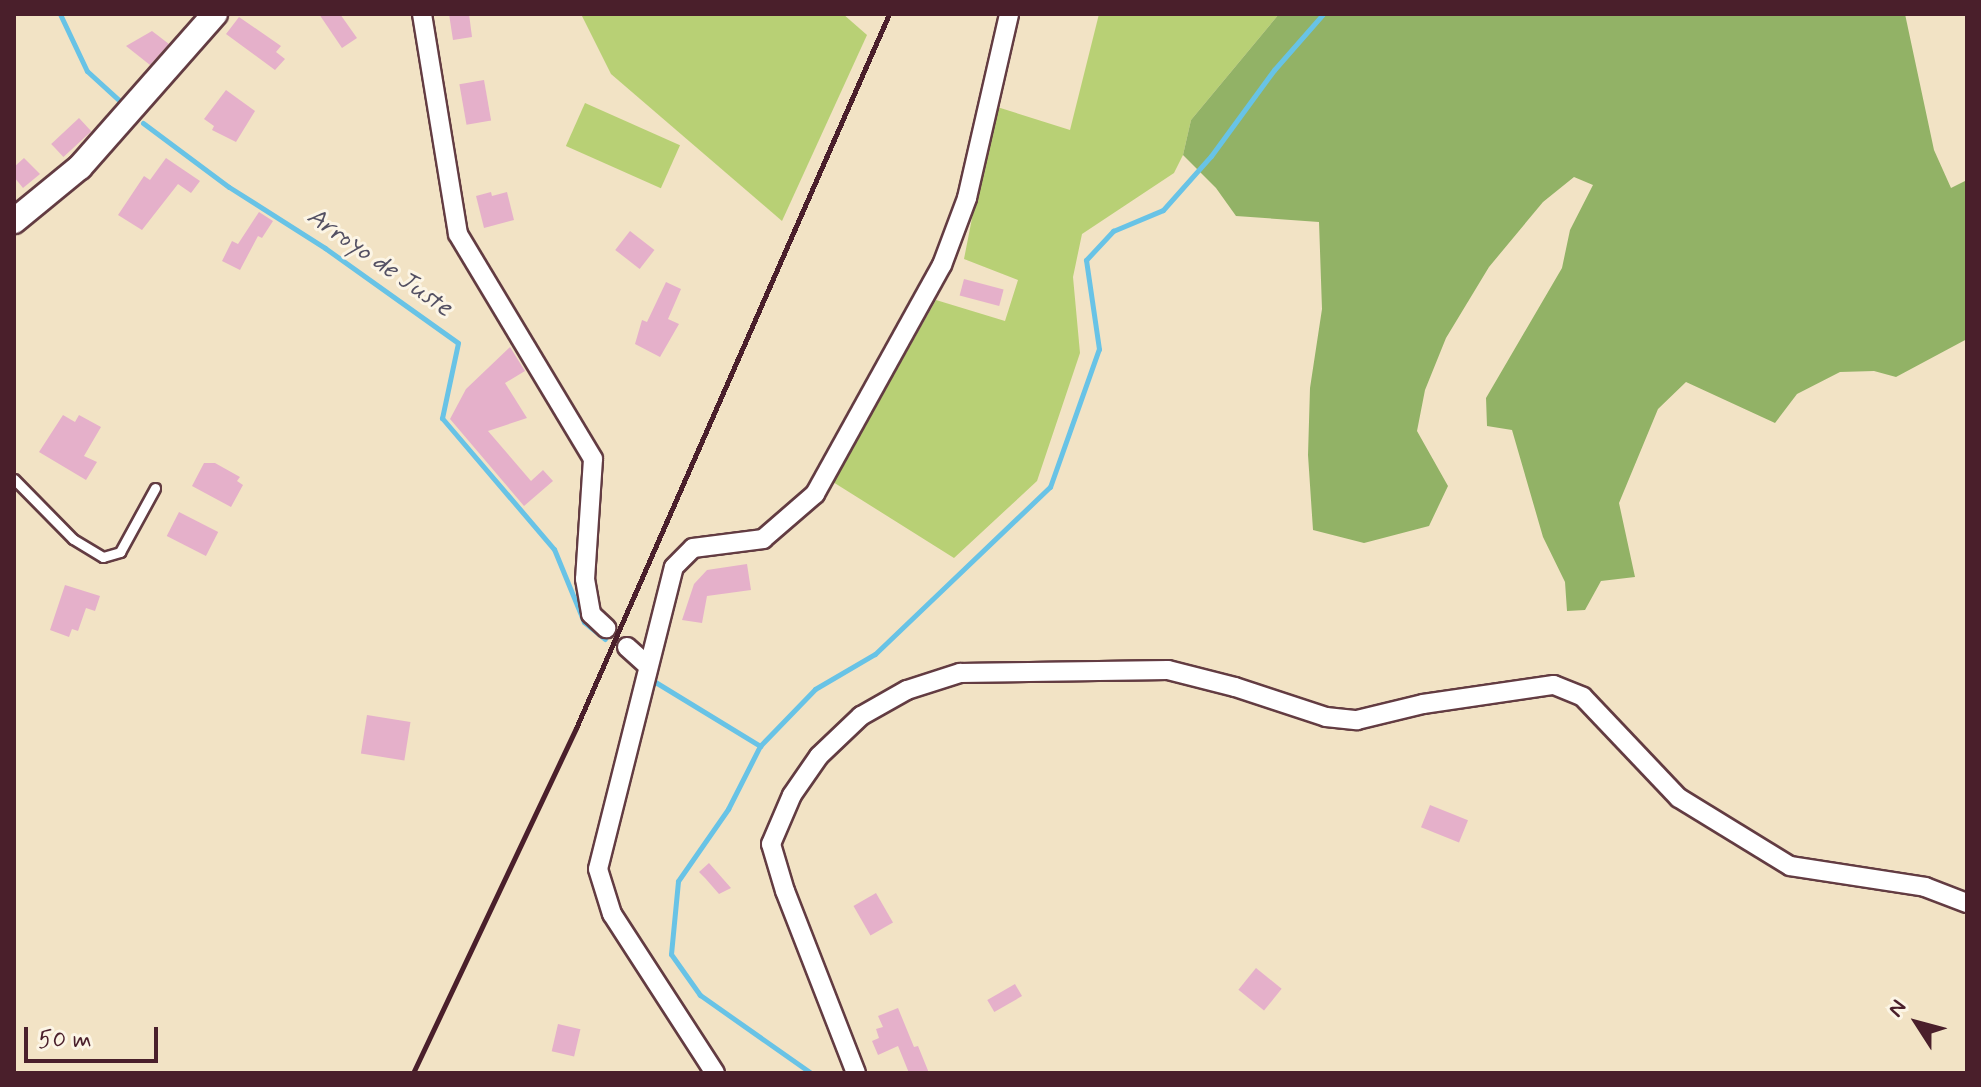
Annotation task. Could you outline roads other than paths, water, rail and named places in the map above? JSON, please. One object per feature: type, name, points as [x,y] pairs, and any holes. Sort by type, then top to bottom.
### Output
[{"type":"street","points":[[422,14],[458,234],[593,459],[585,579],[591,614],[606,628]]},
{"type":"street","points":[[715,1073],[612,914],[598,869],[674,567],[693,548],[763,539],[815,494],[934,279],[967,198],[1009,14]]},
{"type":"street","points":[[14,221],[80,167],[211,15]]},
{"type":"street","points":[[627,647],[648,666]]},
{"type":"street","points":[[856,1073],[785,891],[771,844],[792,795],[810,769],[861,716],[907,690],[960,673],[1168,670],[1235,687],[1326,717],[1357,720],[1423,704],[1554,685],[1583,697],[1679,798],[1790,866],[1925,887],[1967,903]]},
{"type":"lane","points":[[14,479],[73,539],[103,557],[120,552],[155,488]]},
{"type":"waterway","name":"Arroyo de Juste","points":[[60,14],[87,71],[120,101]]},
{"type":"waterway","points":[[811,1073],[700,995],[671,954],[678,881],[728,809],[760,746],[815,689],[875,654],[1050,487],[1099,349],[1086,260],[1113,231],[1163,210],[1211,156],[1274,70],[1323,14]]},
{"type":"waterway","name":"Arroyo de Juste","points":[[143,123],[229,187],[325,248],[458,343],[442,418],[554,549],[584,622],[605,639]]},
{"type":"waterway","name":"Arroyo de Juste","points":[[652,680],[760,746]]},
{"type":"railway","points":[[413,1073],[576,728],[889,14]]}]
